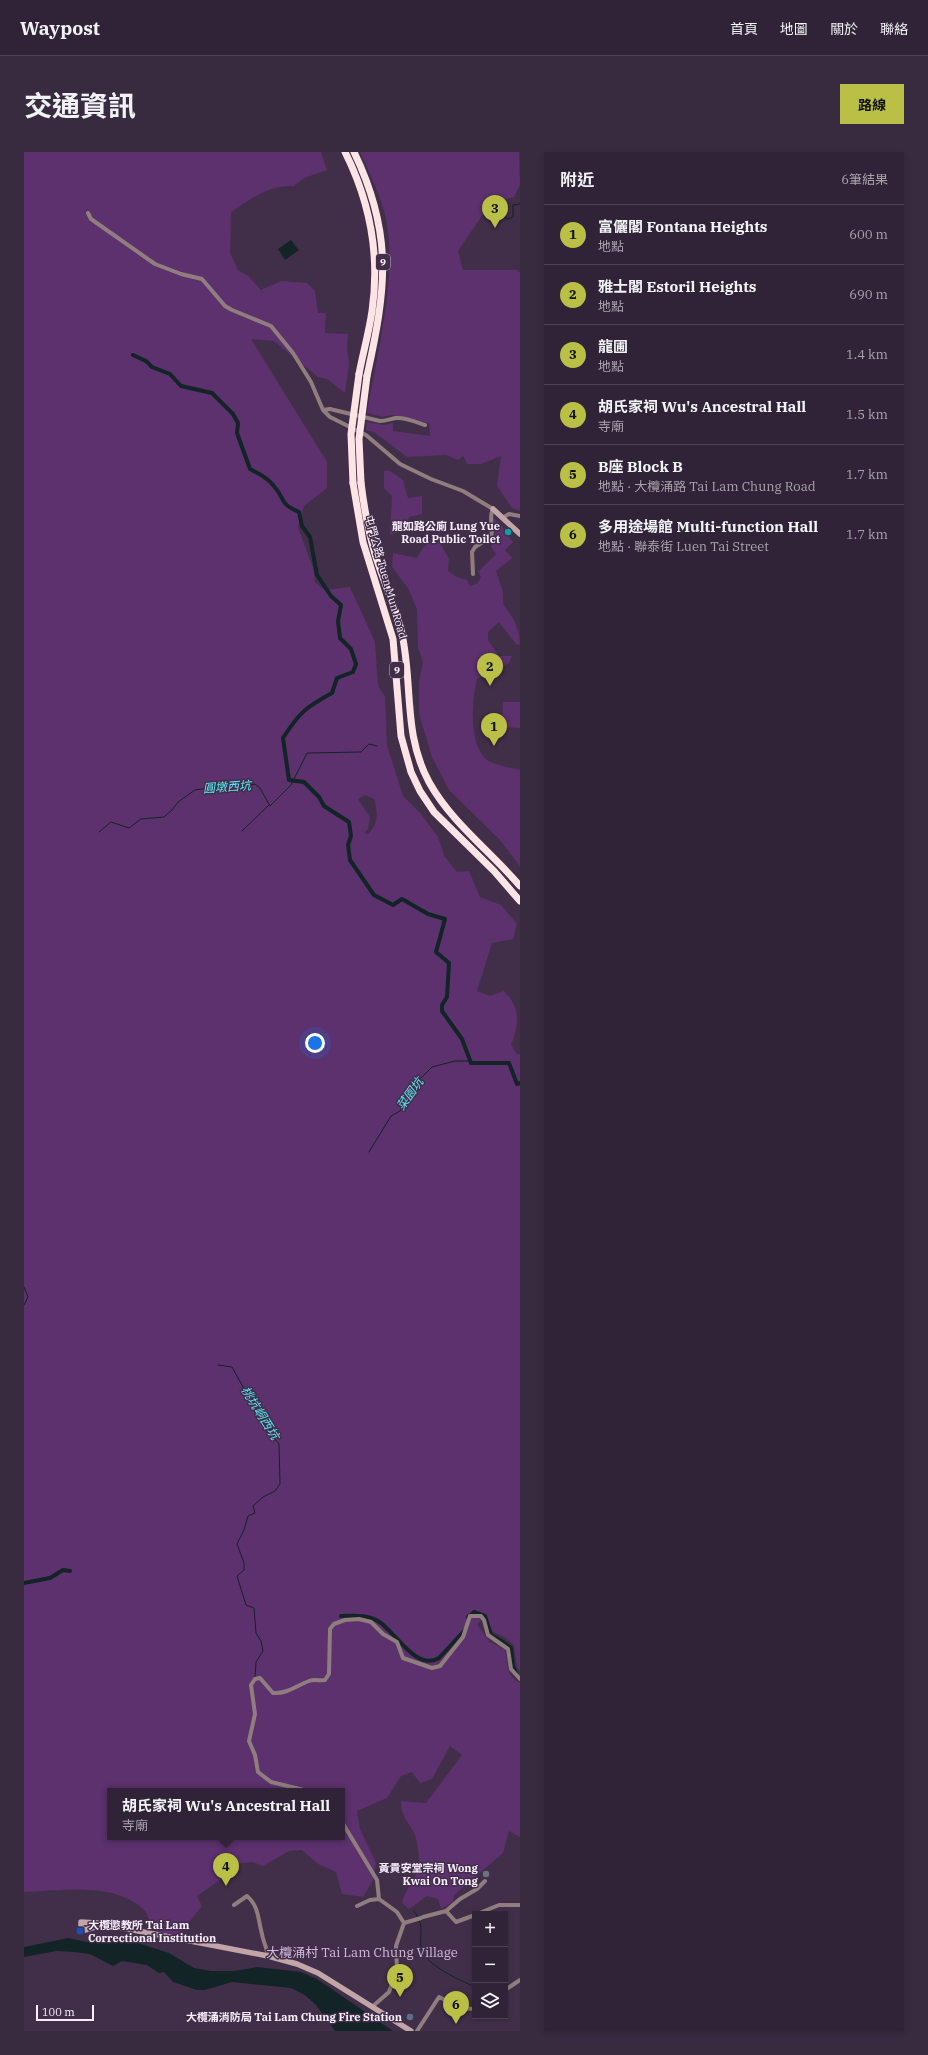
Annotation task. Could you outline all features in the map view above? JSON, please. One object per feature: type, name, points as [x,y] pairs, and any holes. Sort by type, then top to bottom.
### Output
[{"type":"highway","name":"屯門公路 Tuen Mun Road","points":[[345,152],[365,202],[372,232],[375,263],[372,312],[358,374],[351,434],[353,483],[363,542],[394,639],[397,665],[400,729],[403,748],[411,772],[431,808],[494,871],[520,901]]},
{"type":"highway","name":"屯門公路 Tuen Mun Road","points":[[354,152],[372,197],[383,248],[384,274],[382,305],[367,376],[359,433],[361,483],[366,521],[402,634],[407,663],[411,732],[418,758],[430,784],[444,806],[520,886]]},
{"type":"street","points":[[88,213],[91,219],[155,264],[181,274],[202,279],[228,308],[271,326],[293,353],[310,382],[323,410],[347,427],[366,434],[400,464],[431,479],[463,491],[493,509],[520,534]]},
{"type":"street","points":[[323,410],[330,408],[387,422],[394,418],[398,418],[425,424]]},
{"type":"street","points":[[473,574],[472,558],[475,547],[491,537],[492,526],[490,514],[493,509]]},
{"type":"street","points":[[502,518],[509,514],[520,516]]},
{"type":"street","points":[[296,1788],[271,1782],[257,1771],[255,1755],[249,1743],[255,1714],[251,1685],[255,1679],[260,1678],[272,1693],[278,1694],[288,1692],[309,1681],[325,1680],[329,1674],[330,1629],[334,1624],[359,1619],[371,1622],[383,1634],[397,1642],[404,1658],[432,1668],[440,1666],[446,1660],[463,1637],[470,1616],[480,1616],[484,1620],[488,1636],[508,1649],[511,1669],[520,1679]]},
{"type":"street","points":[[345,1827],[377,1880],[379,1899]]},
{"type":"street","points":[[404,1923],[446,1911],[460,1899],[477,1889],[485,1881]]},
{"type":"street","points":[[234,1906],[247,1896],[253,1902],[259,1913],[262,1936],[268,1956]]},
{"type":"street","points":[[357,1906],[370,1900],[379,1899],[397,1912],[404,1923]]},
{"type":"street","points":[[484,1911],[499,1905],[520,1905]]},
{"type":"street","points":[[446,1911],[456,1922],[472,1916]]},
{"type":"street","points":[[81,1922],[81,1928],[85,1930],[102,1925],[268,1956],[318,1973],[411,2031]]},
{"type":"street","points":[[372,2007],[389,1992],[397,1970],[396,1946],[404,1923]]},
{"type":"street","points":[[508,1988],[520,1980]]},
{"type":"street","points":[[417,2031],[439,1997],[456,2006],[472,2009]]},
{"type":"shaded area","points":[[24,152],[321,152],[327,170],[304,178],[294,186],[285,186],[261,193],[231,212],[230,253],[238,270],[248,276],[261,290],[281,281],[307,283],[315,291],[318,313],[326,313],[325,333],[348,334],[347,349],[349,363],[345,393],[327,379],[318,377],[274,341],[251,339],[327,462],[327,488],[304,506],[298,527],[313,568],[315,582],[324,590],[350,587],[375,642],[378,686],[385,696],[387,745],[403,796],[421,814],[438,837],[445,857],[457,872],[469,871],[480,897],[501,905],[517,924],[513,939],[492,943],[477,991],[490,996],[504,991],[509,997],[516,1009],[517,1016],[516,1029],[511,1045],[517,1054],[520,1054],[520,1671],[517,1667],[514,1645],[506,1638],[493,1632],[485,1617],[477,1624],[489,1641],[505,1650],[507,1665],[510,1673],[515,1680],[520,1683],[520,1837],[509,1831],[503,1853],[454,1895],[453,1902],[441,1909],[438,1899],[427,1896],[409,1909],[402,1903],[417,1872],[419,1860],[415,1835],[402,1812],[401,1801],[426,1803],[462,1755],[450,1746],[432,1779],[420,1783],[412,1772],[401,1776],[387,1798],[357,1811],[360,1829],[376,1863],[373,1880],[363,1897],[342,1894],[336,1872],[318,1864],[302,1850],[289,1851],[263,1866],[253,1862],[234,1864],[223,1873],[220,1880],[197,1896],[202,1906],[186,1926],[177,1934],[165,1934],[153,1929],[144,1910],[132,1901],[118,1895],[103,1891],[70,1890],[24,1892]],"holes":[[[365,795],[374,799],[377,817],[372,830],[368,834],[364,833],[368,829],[370,817],[358,799]]]},
{"type":"shaded area","points":[[360,152],[519,152],[520,185],[514,197],[490,204],[458,251],[463,270],[517,270],[520,273],[520,511],[512,508],[497,486],[501,456],[481,464],[467,464],[463,456],[458,460],[446,455],[407,457],[374,432],[366,430],[367,422],[383,425],[393,423],[393,431],[430,436],[429,423],[392,415],[383,417],[367,413],[385,313],[390,262],[389,237],[385,214],[377,190]]},
{"type":"shaded area","points":[[291,240],[299,250],[285,260],[278,249]]},
{"type":"shaded area","points":[[384,471],[390,471],[403,480],[408,498],[422,496],[422,514],[409,517],[405,529],[390,535],[392,496],[384,488]]},
{"type":"shaded area","points":[[492,517],[501,525],[513,542],[505,550],[512,558],[496,571],[503,592],[503,604],[514,620],[519,634],[520,645],[516,644],[499,622],[488,632],[488,640],[499,656],[512,656],[509,663],[477,679],[473,721],[477,744],[481,753],[487,760],[520,770],[520,866],[500,840],[449,790],[432,757],[419,714],[419,681],[423,662],[418,648],[417,609],[408,588],[392,567],[393,553],[417,558],[423,548],[441,531],[438,539],[449,559],[448,571],[457,577],[467,580],[470,586],[478,583],[481,577],[478,572],[496,554],[491,547],[495,535]]},
{"type":"shaded area","points":[[503,702],[520,702],[520,728],[502,727]]},
{"type":"shaded area","points":[[68,1938],[87,1942],[115,1940],[138,1943],[169,1953],[194,1968],[211,1971],[234,1971],[257,1967],[301,1972],[317,1979],[393,2031],[335,2031],[316,2005],[305,1995],[291,1988],[232,1982],[205,1990],[197,1990],[173,1982],[164,1972],[159,1973],[147,1965],[122,1961],[113,1966],[90,1954],[56,1951],[24,1957],[24,1947]]},
{"type":"waterway","points":[[502,217],[508,219],[513,217],[513,205],[520,204]]},
{"type":"waterway","points":[[133,355],[146,361],[152,367],[170,374],[181,386],[212,393],[233,414],[238,423],[237,433],[250,469],[268,480],[277,490],[285,503],[292,509],[299,512],[302,526],[310,537],[317,575],[331,596],[341,605],[338,621],[340,638],[351,649],[356,664],[353,672],[337,678],[332,693],[316,702],[299,716],[283,738],[289,780],[304,782],[319,797],[324,806],[349,822],[351,836],[348,845],[350,860],[374,895],[393,905],[402,899],[428,914],[445,919],[436,952],[449,963],[447,997],[442,1005],[442,1011],[462,1039],[471,1063],[509,1063],[517,1084],[520,1083]]},
{"type":"waterway","name":"圓墩西坑","points":[[99,832],[111,822],[129,828],[141,819],[164,817],[178,802],[195,790],[214,787],[235,789],[255,784],[260,788],[270,806],[291,785],[307,753],[361,752],[369,744],[377,746]]},
{"type":"waterway","points":[[242,831],[269,805]]},
{"type":"waterway","name":"菜園坑","points":[[369,1152],[391,1116],[400,1111],[414,1092],[417,1082],[432,1067],[455,1061],[469,1061]]},
{"type":"waterway","points":[[24,1287],[28,1297],[24,1305]]},
{"type":"waterway","name":"桃坑峒西坑","points":[[218,1365],[232,1367],[254,1407],[262,1413],[267,1429],[279,1444],[280,1484],[275,1491],[263,1497],[253,1506],[255,1513],[248,1516],[244,1530],[237,1544],[244,1563],[244,1570],[237,1576],[246,1605],[254,1608],[256,1633],[261,1641],[263,1651],[256,1662],[255,1678]]},
{"type":"waterway","points":[[24,1583],[50,1578],[63,1570],[70,1571]]},
{"type":"waterway","points":[[468,1617],[474,1612],[485,1616],[491,1635],[511,1648],[513,1666],[516,1673]]},
{"type":"waterway","points":[[341,1616],[364,1616],[378,1621],[414,1655],[422,1660],[430,1661],[439,1658],[465,1630]]},
{"type":"waterway","points":[[414,1911],[418,1917]]},
{"type":"waterway","points":[[419,1920],[421,1928],[421,1946],[425,1956],[437,1967],[472,1986]]},
{"type":"place","name":"龍圃","points":[[495,228]]},
{"type":"place","name":"龍如路公廁 Lung Yue Road Public Toilet","points":[[508,532]]},
{"type":"place","name":"雅士閣 Estoril Heights","points":[[490,686]]},
{"type":"place","name":"富儷閣 Fontana Heights","points":[[494,746]]},
{"type":"place","name":"黃貴安堂宗祠 Wong Kwai On Tong","points":[[486,1874]]},
{"type":"place","name":"胡氏家祠 Wu's Ancestral Hall","points":[[226,1886]]},
{"type":"place","name":"大欖懲教所 Tai Lam Correctional Institution","points":[[80,1931]]},
{"type":"place","name":"B座 Block B","points":[[400,1997]]},
{"type":"place","name":"大欖涌消防局 Tai Lam Chung Fire Station","points":[[410,2017]]},
{"type":"place","name":"多用途場館 Multi-function Hall","points":[[456,2024]]},
{"type":"district","name":"大欖涌村 Tai Lam Chung Village","points":[[362,1952]]}]
